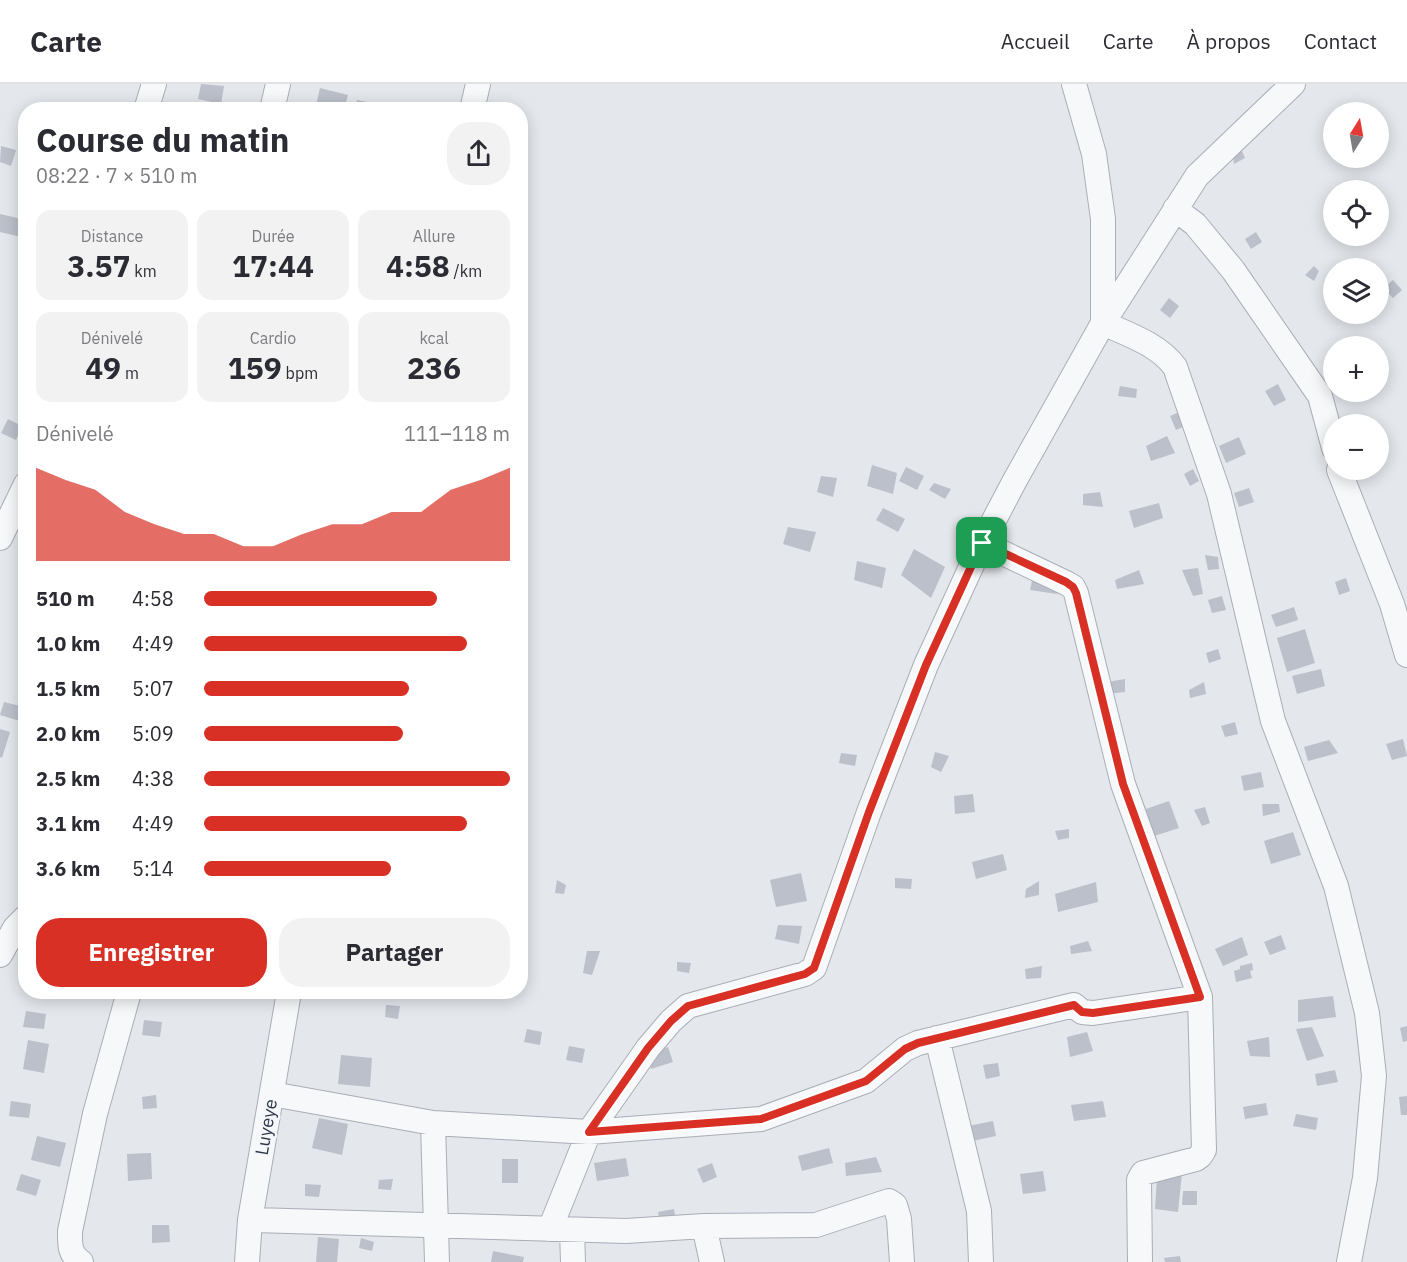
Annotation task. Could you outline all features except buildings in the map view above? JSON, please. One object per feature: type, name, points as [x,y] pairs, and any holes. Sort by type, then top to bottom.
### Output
[{"type":"street","points":[[148,102],[154,84]]},
{"type":"street","points":[[275,102],[278,84]]},
{"type":"street","points":[[474,102],[478,84]]},
{"type":"street","points":[[1074,84],[1094,154],[1103,219],[1103,323]]},
{"type":"street","points":[[573,1262],[561,1230],[589,1132],[648,1048],[671,1021],[688,1006],[805,974],[814,968],[869,812],[918,686],[982,543],[1014,482],[1103,323],[1197,176],[1293,84]]},
{"type":"street","points":[[1175,209],[1195,224],[1233,270],[1320,396],[1325,414]]},
{"type":"street","points":[[1103,323],[1155,347],[1166,355],[1175,367],[1220,494],[1273,721],[1340,899],[1367,1013],[1374,1076],[1365,1178],[1349,1262]]},
{"type":"street","points":[[1343,480],[1392,604],[1407,655]]},
{"type":"street","points":[[0,538],[18,501]]},
{"type":"street","points":[[982,543],[1066,582],[1073,587],[1076,593],[1123,784],[1200,997],[1204,1150],[1196,1159],[1143,1173],[1139,1180],[1140,1262]]},
{"type":"street","points":[[0,955],[18,933]]},
{"type":"street","points":[[272,1094],[433,1123],[589,1132],[761,1119],[866,1081],[905,1049],[918,1043],[1074,1005],[1082,1012],[1093,1013],[1200,997]]},
{"type":"street","points":[[81,1262],[73,1257],[70,1248],[70,1231],[95,1114],[127,999]]},
{"type":"street","name":"Luyeye","points":[[246,1262],[250,1220],[289,999]]},
{"type":"street","points":[[937,1038],[979,1211],[981,1262]]},
{"type":"street","points":[[433,1123],[436,1262]]},
{"type":"street","points":[[250,1220],[626,1231],[704,1226],[816,1225],[889,1201],[895,1205],[899,1219],[902,1262]]},
{"type":"street","points":[[704,1226],[712,1262]]},
{"type":"route","points":[[982,543],[1066,582],[1073,587],[1076,593],[1123,784],[1200,997],[1093,1013],[1082,1012],[1074,1005],[918,1043],[905,1049],[866,1081],[761,1119],[589,1132],[648,1048],[671,1021],[688,1006],[805,974],[814,968],[869,812],[926,665],[982,543]]}]
